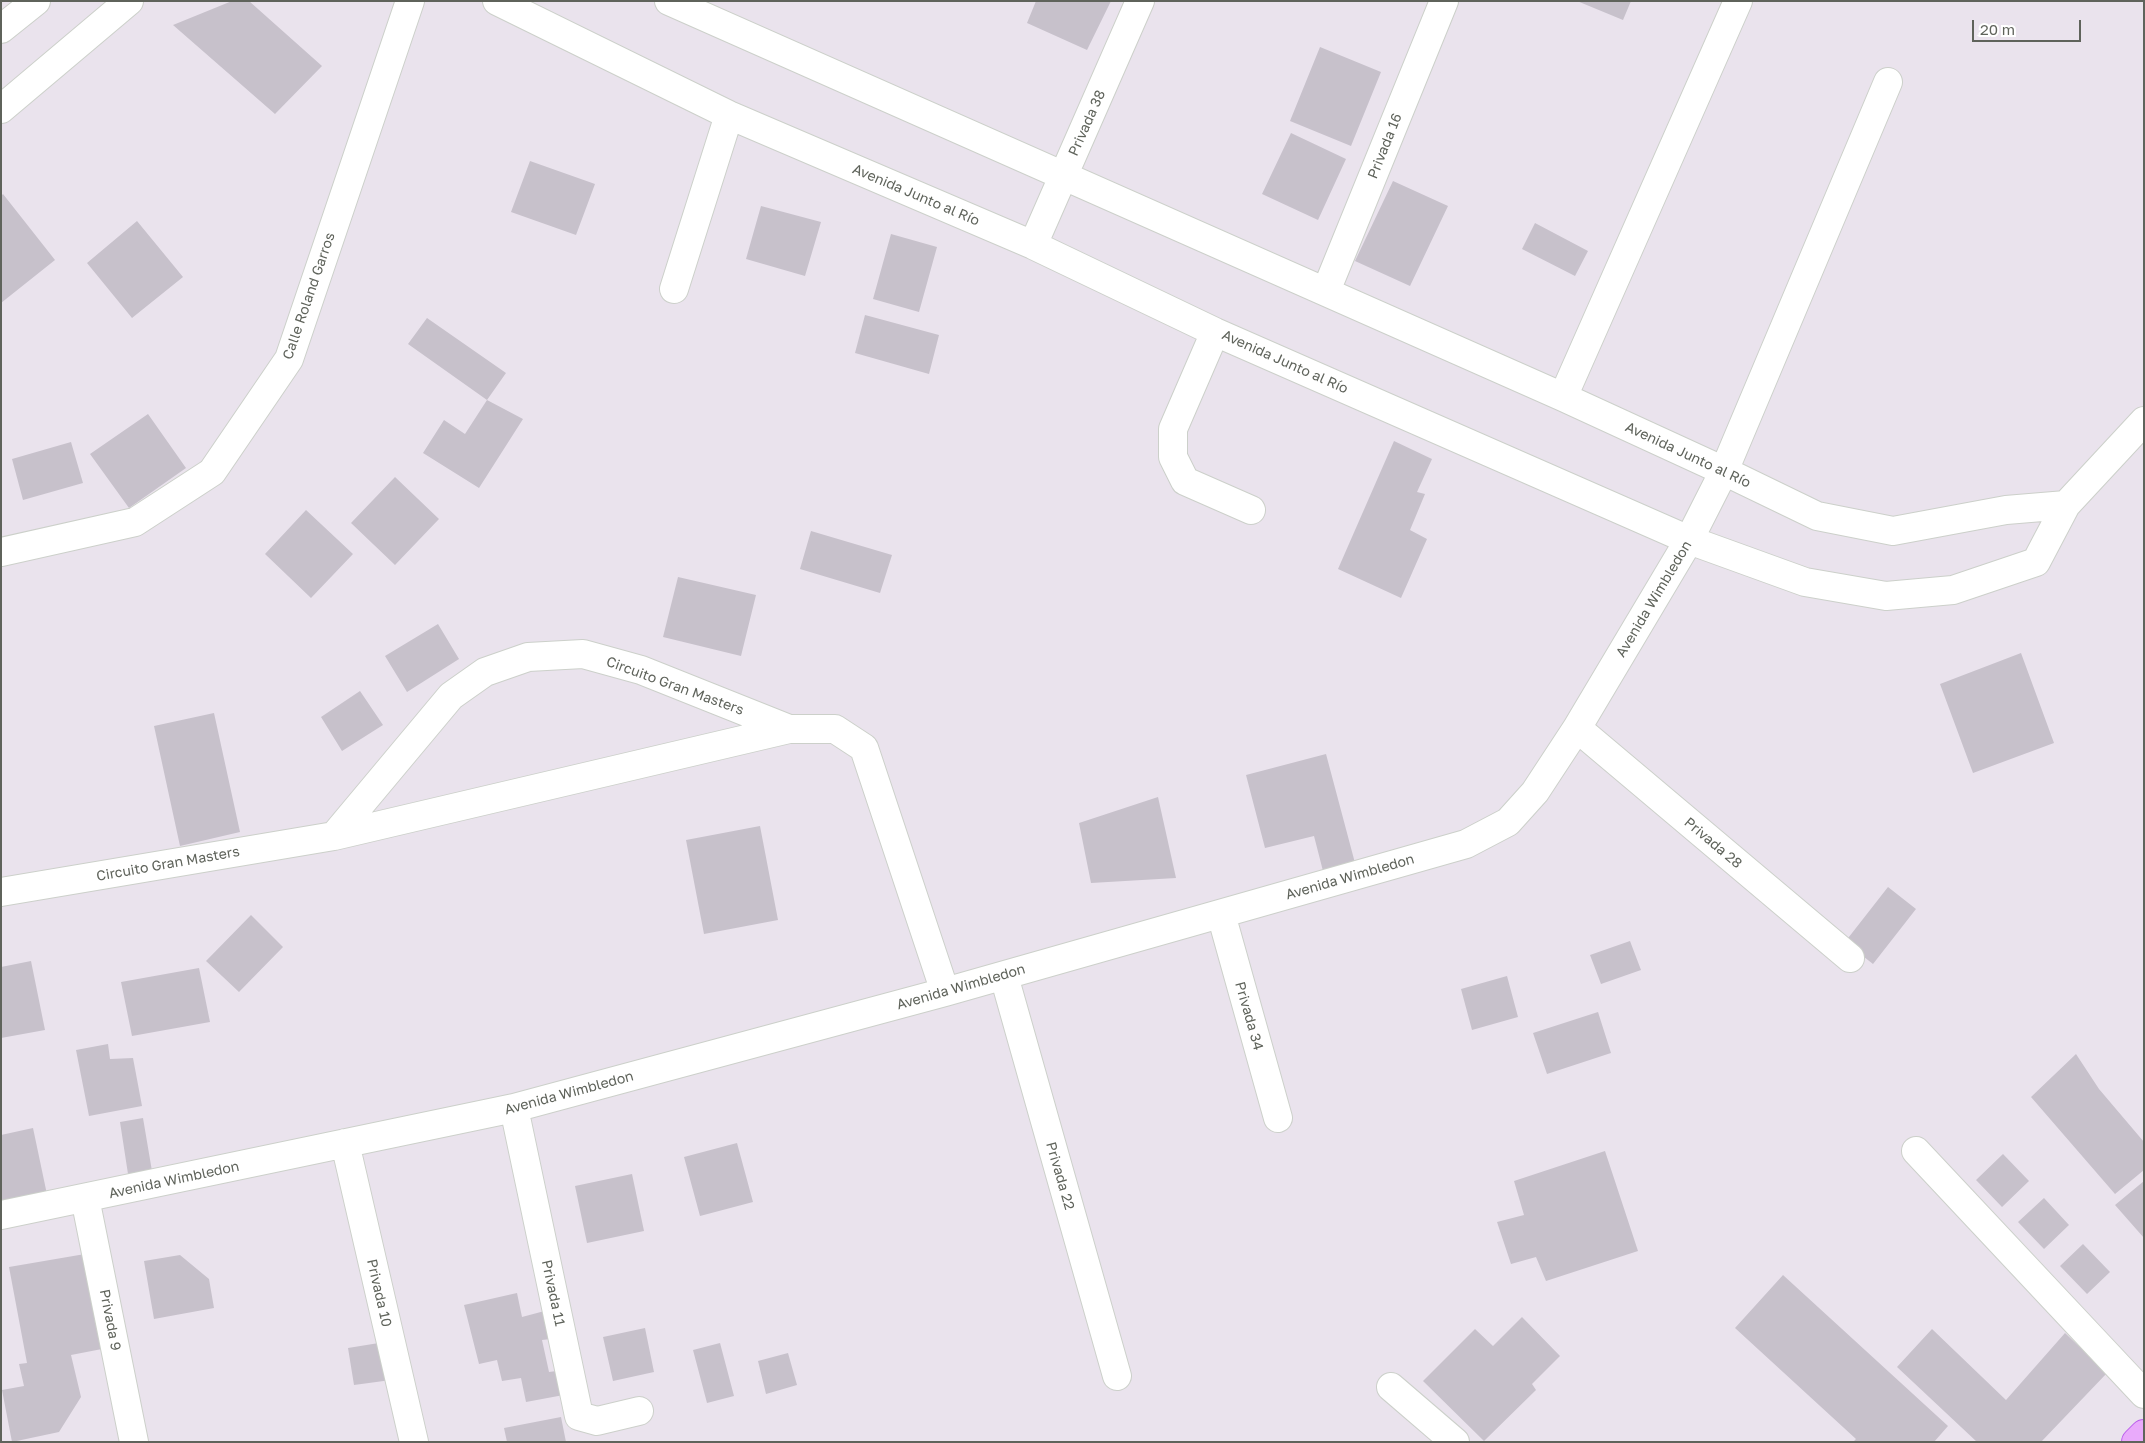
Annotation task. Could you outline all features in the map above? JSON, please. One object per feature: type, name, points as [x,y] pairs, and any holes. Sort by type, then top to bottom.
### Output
[{"type":"main road","points":[[2136,1442],[2144,1434]]},
{"type":"street","points":[[1,29],[36,1]]},
{"type":"street","points":[[1,109],[129,1]]},
{"type":"street","name":"Calle Roland Garros","points":[[1,552],[135,522],[212,472],[289,359],[410,1]]},
{"type":"street","name":"Avenida Junto al Río","points":[[497,1],[729,115],[1033,245],[1215,332],[1689,540],[1804,582],[1886,596],[1896,596],[1954,590],[2036,562],[2066,505],[2144,421]]},
{"type":"street","name":"Avenida Junto al Río","points":[[669,1],[1563,397],[1724,471],[1816,516],[1893,531],[2006,510],[2066,505]]},
{"type":"street","name":"Privada 38","points":[[1033,245],[1140,1]]},
{"type":"street","name":"Privada 16","points":[[1326,291],[1444,1]]},
{"type":"street","points":[[1563,397],[1738,1]]},
{"type":"street","name":"Avenida Wimbledon","points":[[1,1215],[514,1108],[1004,976],[1466,844],[1508,822],[1535,792],[1577,728],[1689,540],[1724,471],[1888,82]]},
{"type":"street","points":[[674,289],[729,115]]},
{"type":"street","points":[[1215,332],[1173,428],[1173,457],[1185,482],[1251,510]]},
{"type":"street","name":"Circuito Gran Masters","points":[[334,836],[451,696],[485,672],[528,657],[582,654],[641,670],[789,729]]},
{"type":"street","name":"Privada 28","points":[[1577,728],[1850,958]]},
{"type":"street","name":"Circuito Gran Masters","points":[[1,892],[334,836],[789,729],[835,729],[864,748],[945,992]]},
{"type":"street","name":"Privada 34","points":[[1221,914],[1278,1118]]},
{"type":"street","name":"Privada 22","points":[[1004,976],[1117,1376]]},
{"type":"street","name":"Privada 11","points":[[514,1108],[578,1416],[597,1421],[639,1411]]},
{"type":"street","name":"Privada 10","points":[[345,1144],[414,1442]]},
{"type":"street","points":[[1916,1151],[2144,1394]]},
{"type":"street","name":"Privada 9","points":[[85,1198],[134,1442]]},
{"type":"street","points":[[1392,1387],[1456,1442]]},
{"type":"building","points":[[232,1],[249,1],[322,66],[275,114],[173,25]]},
{"type":"building","points":[[1036,1],[1111,1],[1087,50],[1027,23]]},
{"type":"building","points":[[1577,1],[1631,1],[1623,20]]},
{"type":"building","points":[[1320,47],[1381,72],[1351,146],[1290,121]]},
{"type":"building","points":[[1291,133],[1346,159],[1318,220],[1262,194]]},
{"type":"building","points":[[530,161],[595,184],[576,235],[511,212]]},
{"type":"building","points":[[1393,181],[1448,206],[1410,286],[1355,261]]},
{"type":"building","points":[[3,194],[55,260],[1,303],[1,196]]},
{"type":"building","points":[[761,206],[821,222],[805,276],[746,259]]},
{"type":"building","points":[[137,221],[183,277],[132,318],[87,263]]},
{"type":"building","points":[[1535,223],[1588,251],[1575,276],[1522,249]]},
{"type":"building","points":[[891,234],[937,247],[919,312],[873,299]]},
{"type":"building","points":[[865,315],[939,335],[929,374],[855,353]]},
{"type":"building","points":[[427,318],[506,373],[487,400],[408,344]]},
{"type":"building","points":[[487,400],[523,419],[479,488],[423,453],[444,420],[465,434]]},
{"type":"building","points":[[148,414],[186,468],[129,508],[90,454]]},
{"type":"building","points":[[1394,441],[1432,459],[1417,492],[1425,494],[1410,530],[1427,539],[1401,598],[1338,569]]},
{"type":"building","points":[[71,442],[83,483],[23,500],[12,459]]},
{"type":"building","points":[[395,477],[439,519],[395,565],[351,523]]},
{"type":"building","points":[[306,510],[353,554],[311,598],[265,554]]},
{"type":"building","points":[[811,531],[892,555],[880,593],[800,569]]},
{"type":"building","points":[[678,577],[756,595],[741,656],[663,637]]},
{"type":"building","points":[[438,624],[459,659],[407,692],[385,656]]},
{"type":"building","points":[[2021,653],[2054,743],[1973,773],[1940,684]]},
{"type":"building","points":[[360,691],[383,725],[342,751],[321,717]]},
{"type":"building","points":[[214,713],[240,832],[180,846],[154,726]]},
{"type":"building","points":[[1326,754],[1355,863],[1323,871],[1314,836],[1265,848],[1246,775]]},
{"type":"building","points":[[1158,797],[1176,878],[1091,883],[1079,823]]},
{"type":"building","points":[[760,826],[778,920],[704,934],[686,840]]},
{"type":"building","points":[[1888,887],[1916,909],[1873,964],[1845,942]]},
{"type":"building","points":[[251,915],[283,947],[239,992],[206,961]]},
{"type":"building","points":[[1630,941],[1641,970],[1601,984],[1590,955]]},
{"type":"building","points":[[31,961],[45,1030],[1,1038],[1,967]]},
{"type":"building","points":[[199,968],[210,1022],[132,1036],[121,982]]},
{"type":"building","points":[[1507,976],[1518,1017],[1472,1030],[1461,989]]},
{"type":"building","points":[[1598,1012],[1611,1053],[1547,1074],[1533,1033]]},
{"type":"building","points":[[108,1044],[110,1059],[133,1058],[142,1106],[89,1116],[76,1050]]},
{"type":"building","points":[[2076,1054],[2099,1089],[2144,1142],[2144,1170],[2115,1194],[2031,1097]]},
{"type":"building","points":[[143,1118],[154,1183],[130,1187],[120,1122]]},
{"type":"building","points":[[33,1128],[49,1204],[1,1213],[1,1135]]},
{"type":"building","points":[[737,1143],[753,1202],[700,1216],[684,1157]]},
{"type":"building","points":[[1605,1151],[1638,1251],[1546,1281],[1536,1257],[1511,1264],[1497,1222],[1524,1215],[1514,1181]]},
{"type":"building","points":[[2003,1154],[2029,1181],[2002,1207],[1976,1180]]},
{"type":"building","points":[[632,1174],[644,1231],[587,1243],[575,1186]]},
{"type":"building","points":[[2144,1181],[2144,1238],[2115,1205]]},
{"type":"building","points":[[2044,1198],[2069,1225],[2044,1249],[2018,1222]]},
{"type":"building","points":[[2083,1244],[2110,1272],[2087,1294],[2060,1266]]},
{"type":"building","points":[[85,1254],[102,1349],[71,1355],[81,1397],[59,1432],[12,1442],[2,1390],[24,1386],[19,1364],[27,1363],[9,1267]]},
{"type":"building","points":[[180,1255],[209,1279],[214,1308],[154,1319],[144,1261]]},
{"type":"building","points":[[1783,1275],[1948,1426],[1934,1442],[1853,1442],[1856,1439],[1735,1328]]},
{"type":"building","points":[[517,1293],[522,1317],[552,1309],[559,1338],[542,1340],[549,1372],[564,1370],[569,1394],[526,1402],[521,1378],[502,1381],[497,1360],[479,1364],[464,1305]]},
{"type":"building","points":[[1522,1317],[1560,1356],[1532,1384],[1536,1390],[1484,1441],[1423,1381],[1475,1329],[1493,1346]]},
{"type":"building","points":[[645,1328],[654,1372],[613,1381],[603,1337]]},
{"type":"building","points":[[1932,1329],[2006,1400],[2065,1333],[2107,1373],[2041,1442],[1977,1442],[1897,1367]]},
{"type":"building","points":[[385,1342],[391,1380],[354,1385],[348,1348]]},
{"type":"building","points":[[720,1343],[734,1396],[707,1403],[693,1350]]},
{"type":"building","points":[[788,1353],[797,1385],[766,1394],[758,1361]]},
{"type":"building","points":[[561,1417],[566,1442],[507,1442],[504,1428]]}]
